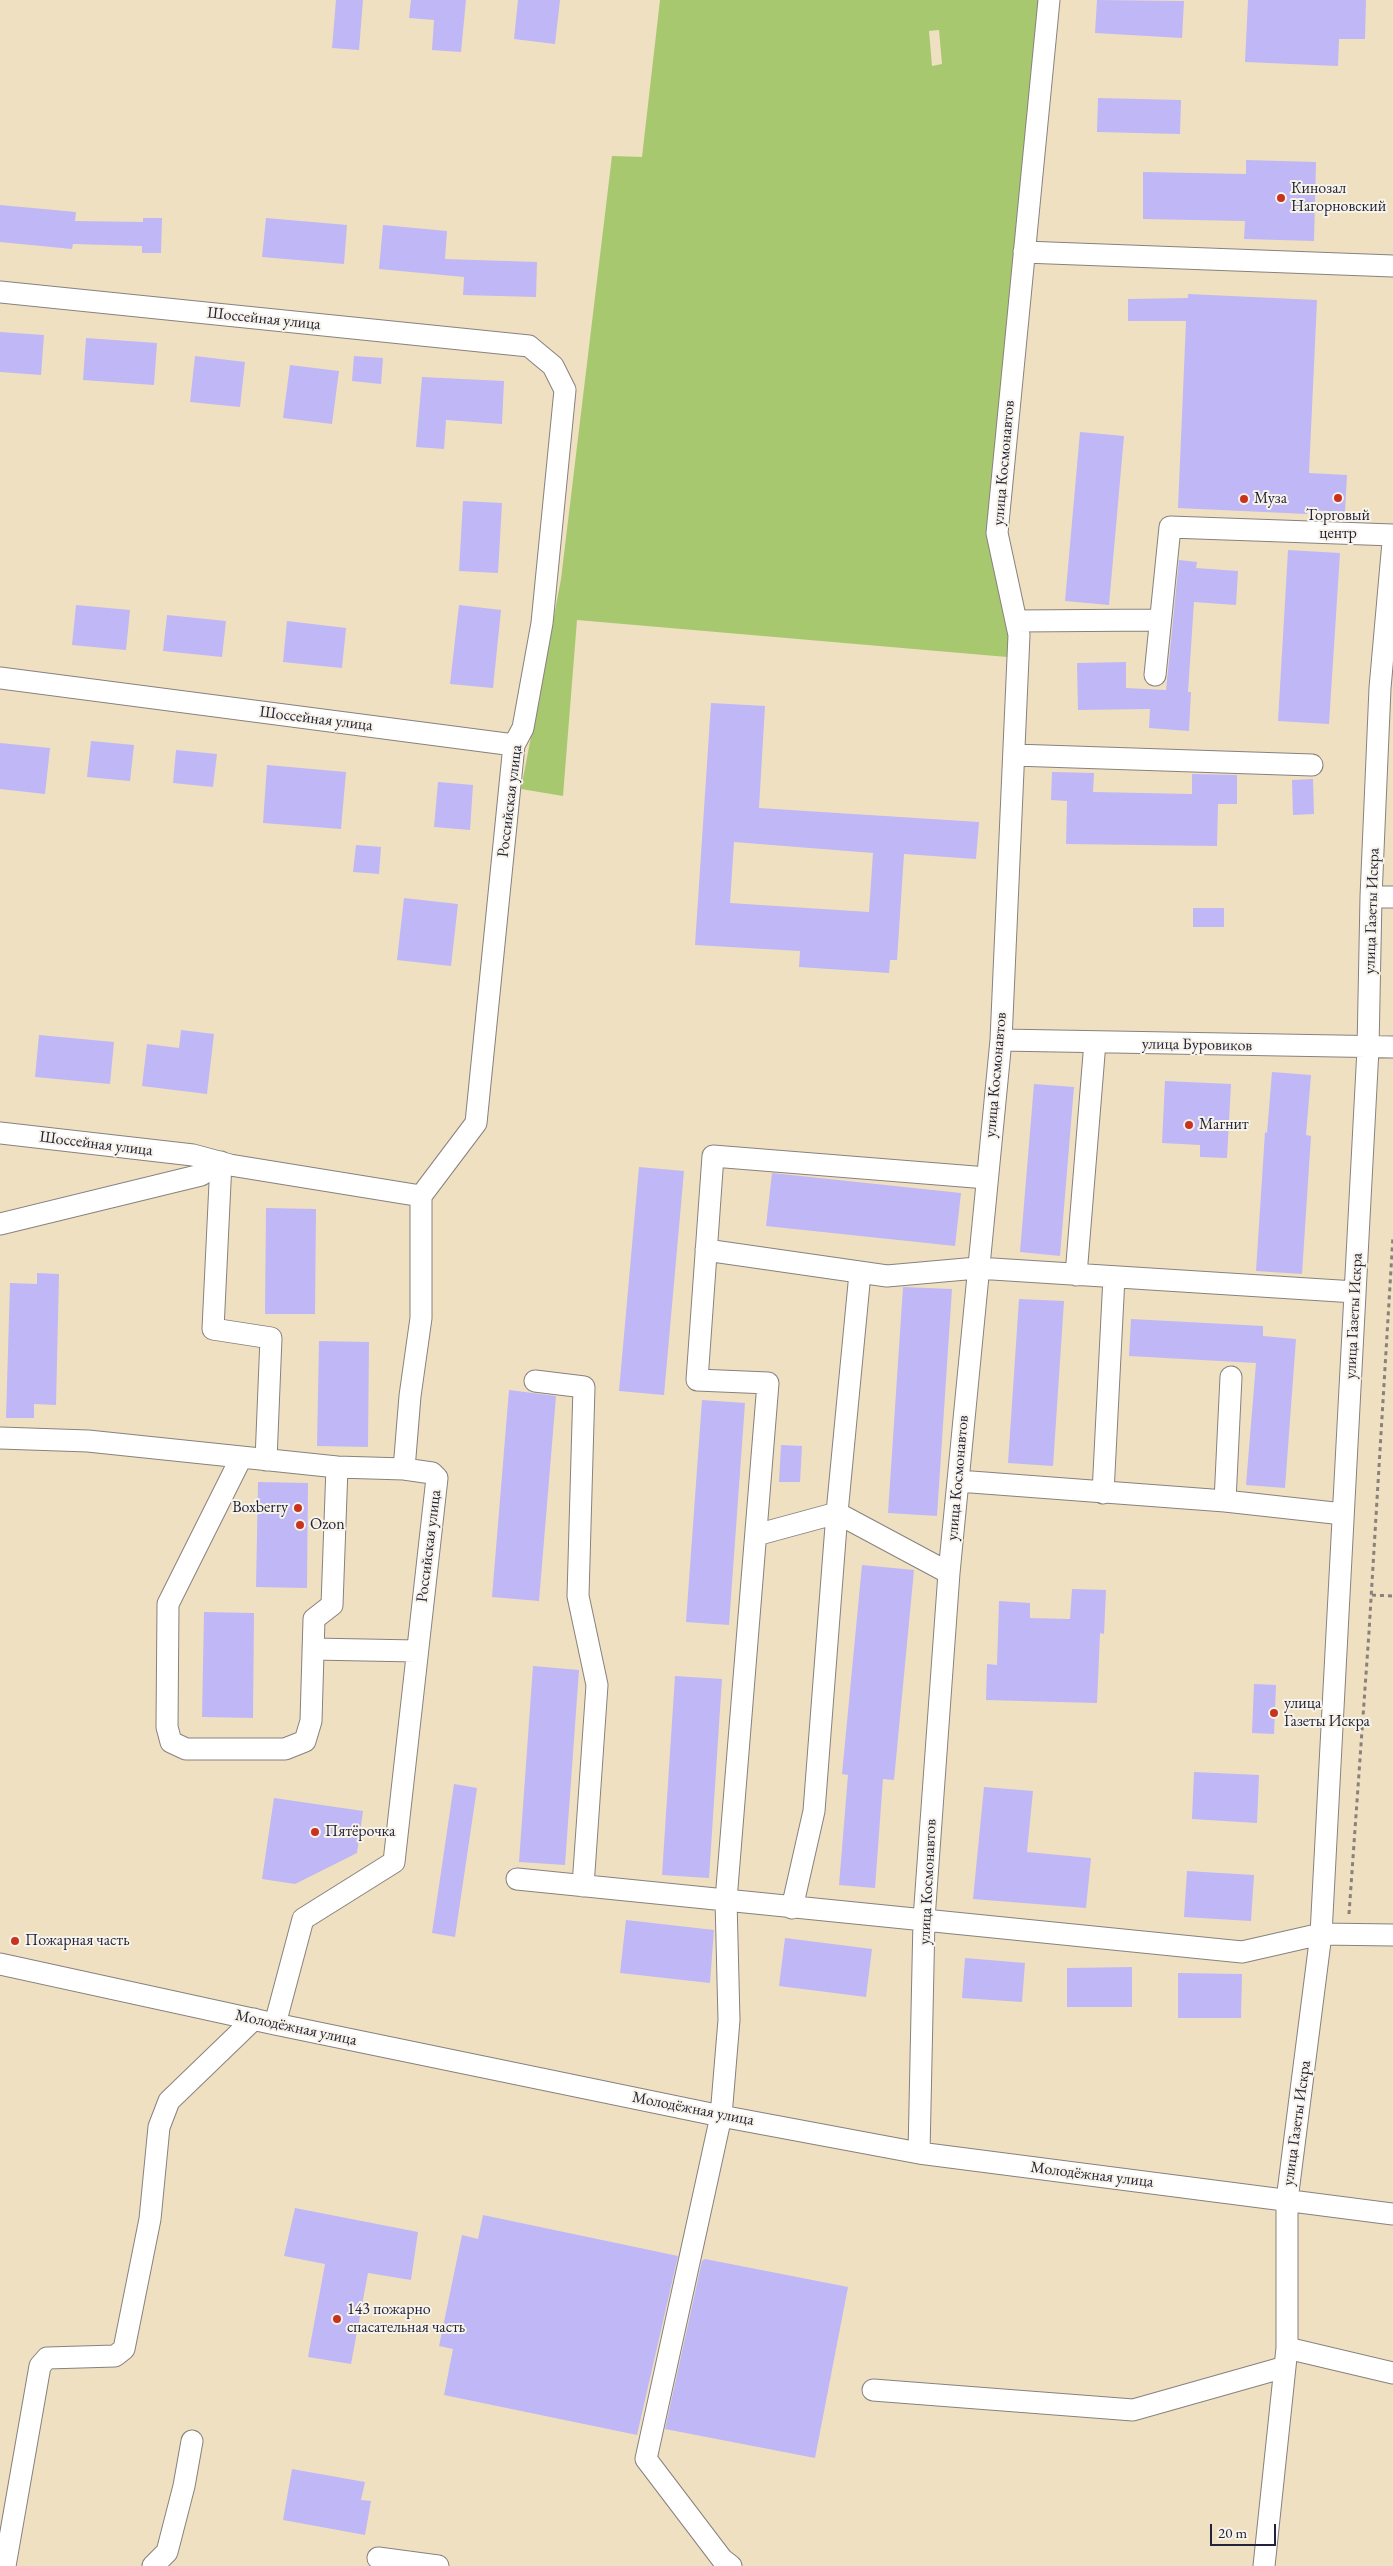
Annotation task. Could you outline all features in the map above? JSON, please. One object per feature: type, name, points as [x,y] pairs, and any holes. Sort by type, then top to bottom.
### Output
[{"type":"street","name":"улица Космонавтов","points":[[919,2153],[924,1919],[958,1481],[977,1268],[1001,1040],[1019,635],[997,533],[1049,0]]},
{"type":"street","points":[[1024,252],[1393,266]]},
{"type":"street","name":"Шоссейная улица","points":[[0,292],[528,346]]},
{"type":"street","name":"Российская улица","points":[[422,1196],[476,1123],[514,745],[523,728],[542,623],[565,390],[553,366],[528,346]]},
{"type":"street","points":[[1155,675],[1159,620],[1170,528],[1393,535]]},
{"type":"street","name":"улица Газеты Искра","points":[[1264,2566],[1286,2358],[1286,2200],[1321,1934],[1368,1049],[1371,897],[1387,688],[1393,542]]},
{"type":"street","points":[[1016,621],[1159,620]]},
{"type":"street","name":"Шоссейная улица","points":[[0,678],[514,745]]},
{"type":"street","points":[[1014,755],[1312,765]]},
{"type":"street","points":[[1371,897],[1393,897]]},
{"type":"street","name":"улица Буровиков","points":[[1001,1040],[1368,1049],[1393,1048]]},
{"type":"street","points":[[1076,1274],[1094,1042]]},
{"type":"street","name":"Шоссейная улица","points":[[0,1133],[192,1156],[422,1196]]},
{"type":"street","points":[[723,2564],[646,2459],[721,2116],[728,2020],[726,1900],[768,1383],[697,1380],[713,1156],[987,1178]]},
{"type":"street","points":[[0,1224],[201,1175],[221,1162]]},
{"type":"street","points":[[221,1162],[214,1328],[271,1338],[266,1460]]},
{"type":"street","points":[[404,1469],[410,1396],[422,1318],[422,1196]]},
{"type":"street","points":[[706,1250],[887,1276],[977,1268],[1355,1292]]},
{"type":"street","points":[[792,1908],[814,1811],[837,1513],[860,1272]]},
{"type":"street","points":[[1103,1493],[1114,1277]]},
{"type":"street","points":[[1225,1501],[1231,1377]]},
{"type":"street","points":[[535,1381],[584,1387],[578,1596],[597,1685],[583,1886]]},
{"type":"street","name":"Российская улица","points":[[0,1438],[88,1441],[241,1458],[404,1469],[432,1472],[437,1478],[416,1651],[394,1862],[303,1919],[275,2024]]},
{"type":"street","points":[[241,1458],[168,1604],[167,1727],[171,1742],[186,1749],[285,1749],[305,1741],[311,1720],[314,1619],[332,1605],[338,1466]]},
{"type":"street","points":[[958,1481],[1225,1501],[1344,1514]]},
{"type":"street","points":[[756,1535],[837,1513],[950,1573]]},
{"type":"street","points":[[313,1649],[416,1651]]},
{"type":"street","points":[[517,1879],[1242,1952],[1321,1934],[1393,1935]]},
{"type":"street","name":"Молодёжная улица","points":[[0,1964],[275,2024],[721,2116],[919,2153],[1393,2214]]},
{"type":"street","points":[[5,2566],[40,2366],[47,2358],[115,2356],[124,2349],[150,2219],[159,2127],[169,2101],[254,2019]]},
{"type":"street","points":[[872,2390],[1133,2410],[1286,2358],[1393,2373]]},
{"type":"street","points":[[153,2566],[167,2552],[184,2486],[192,2441]]},
{"type":"street","points":[[378,2558],[438,2566]]},
{"type":"path","points":[[1347,1934],[1372,1595],[1393,1236]]},
{"type":"path","points":[[1372,1595],[1393,1596]]},
{"type":"green space","points":[[660,0],[1040,0],[993,535],[1009,621],[1007,657],[577,620],[563,796],[521,789],[561,579],[612,156],[642,157]],"holes":[[[939,30],[942,64],[932,66],[929,31]]]},
{"type":"building","points":[[336,0],[363,0],[359,50],[332,48]]},
{"type":"building","points":[[411,0],[466,0],[461,52],[432,50],[434,20],[409,18]]},
{"type":"building","points":[[518,0],[560,0],[555,44],[514,39]]},
{"type":"building","points":[[1097,0],[1184,1],[1182,38],[1095,33]]},
{"type":"building","points":[[1248,0],[1366,0],[1365,39],[1339,39],[1338,66],[1245,62]]},
{"type":"building","points":[[1098,98],[1181,100],[1180,134],[1097,132]]},
{"type":"building","points":[[1246,160],[1316,162],[1314,241],[1244,239],[1245,221],[1143,219],[1143,172],[1246,174]]},
{"type":"building","points":[[0,205],[76,212],[75,221],[143,222],[143,218],[162,218],[161,253],[142,253],[142,246],[73,244],[72,249],[0,242]]},
{"type":"building","points":[[266,218],[347,225],[344,264],[262,257]]},
{"type":"building","points":[[383,225],[447,231],[445,259],[537,262],[536,297],[463,295],[464,277],[379,269]]},
{"type":"building","points":[[1188,294],[1317,300],[1309,473],[1347,475],[1345,512],[1308,510],[1307,514],[1178,508],[1186,321],[1128,321],[1128,299],[1188,298]]},
{"type":"building","points":[[0,332],[44,335],[41,375],[0,372]]},
{"type":"building","points":[[86,338],[157,343],[154,385],[83,380]]},
{"type":"building","points":[[195,356],[245,362],[240,407],[190,402]]},
{"type":"building","points":[[354,356],[383,358],[381,384],[352,381]]},
{"type":"building","points":[[290,365],[339,371],[332,424],[283,418]]},
{"type":"building","points":[[422,377],[504,381],[502,424],[446,420],[444,449],[416,447]]},
{"type":"building","points":[[1080,432],[1124,436],[1109,605],[1065,601]]},
{"type":"building","points":[[463,501],[502,503],[498,573],[459,571]]},
{"type":"building","points":[[1288,550],[1340,553],[1329,724],[1278,721]]},
{"type":"building","points":[[1179,560],[1197,562],[1196,568],[1238,571],[1236,605],[1194,602],[1188,692],[1191,692],[1189,731],[1149,728],[1150,709],[1078,710],[1077,663],[1126,662],[1126,688],[1166,690]]},
{"type":"building","points":[[76,605],[130,610],[126,650],[72,645]]},
{"type":"building","points":[[459,605],[501,610],[493,688],[450,684]]},
{"type":"building","points":[[167,615],[226,621],[222,657],[163,651]]},
{"type":"building","points":[[287,621],[346,628],[342,668],[283,662]]},
{"type":"building","points":[[711,703],[765,706],[759,808],[979,822],[976,859],[904,854],[897,960],[890,960],[889,973],[799,967],[800,951],[695,945]],"holes":[[[734,842],[873,853],[869,912],[730,903]]]},
{"type":"building","points":[[91,741],[134,745],[130,781],[87,777]]},
{"type":"building","points":[[0,743],[50,748],[45,794],[0,789]]},
{"type":"building","points":[[176,750],[217,754],[213,787],[173,783]]},
{"type":"building","points":[[267,765],[346,772],[341,829],[263,823]]},
{"type":"building","points":[[1052,772],[1094,773],[1093,792],[1192,794],[1192,774],[1237,775],[1237,804],[1218,804],[1217,846],[1066,844],[1067,801],[1051,800]]},
{"type":"building","points":[[1313,779],[1314,814],[1293,815],[1292,780]]},
{"type":"building","points":[[438,782],[473,785],[470,830],[434,827]]},
{"type":"building","points":[[356,845],[381,847],[379,874],[353,872]]},
{"type":"building","points":[[404,898],[458,904],[451,966],[397,960]]},
{"type":"building","points":[[1193,908],[1224,908],[1224,927],[1193,927]]},
{"type":"building","points":[[181,1030],[214,1034],[207,1094],[142,1086],[147,1044],[179,1048]]},
{"type":"building","points":[[39,1035],[114,1042],[110,1084],[35,1077]]},
{"type":"building","points":[[1272,1072],[1311,1075],[1306,1135],[1311,1136],[1302,1274],[1256,1271],[1265,1132],[1267,1133]]},
{"type":"building","points":[[1165,1081],[1231,1084],[1227,1158],[1200,1157],[1200,1145],[1162,1143]]},
{"type":"building","points":[[1034,1084],[1074,1087],[1060,1256],[1020,1252]]},
{"type":"building","points":[[639,1167],[684,1171],[664,1395],[619,1391]]},
{"type":"building","points":[[772,1173],[961,1193],[955,1246],[766,1226]]},
{"type":"building","points":[[266,1208],[316,1209],[315,1314],[265,1314]]},
{"type":"building","points":[[37,1273],[59,1274],[56,1405],[34,1404],[34,1418],[6,1418],[10,1283],[37,1284]]},
{"type":"building","points":[[903,1287],[952,1289],[937,1516],[888,1513]]},
{"type":"building","points":[[1019,1299],[1064,1301],[1053,1466],[1008,1463]]},
{"type":"building","points":[[1131,1319],[1263,1326],[1263,1336],[1296,1339],[1285,1488],[1246,1485],[1256,1363],[1129,1356]]},
{"type":"building","points":[[319,1341],[369,1342],[368,1447],[317,1446]]},
{"type":"building","points":[[509,1390],[556,1396],[539,1601],[492,1597]]},
{"type":"building","points":[[702,1400],[745,1403],[729,1625],[686,1622]]},
{"type":"building","points":[[781,1445],[802,1446],[800,1482],[779,1482]]},
{"type":"building","points":[[258,1482],[308,1483],[307,1588],[256,1587]]},
{"type":"building","points":[[862,1565],[914,1570],[894,1780],[883,1779],[875,1888],[839,1885],[848,1775],[842,1774]]},
{"type":"building","points":[[1072,1589],[1106,1590],[1104,1634],[1100,1633],[1097,1703],[986,1700],[987,1664],[997,1665],[999,1601],[1030,1603],[1030,1618],[1070,1619]]},
{"type":"building","points":[[204,1612],[254,1613],[253,1718],[202,1717]]},
{"type":"building","points":[[533,1666],[579,1670],[565,1865],[519,1862]]},
{"type":"building","points":[[675,1676],[722,1679],[709,1878],[662,1875]]},
{"type":"building","points":[[1254,1684],[1276,1685],[1274,1734],[1252,1733]]},
{"type":"building","points":[[1194,1772],[1259,1775],[1257,1823],[1192,1819]]},
{"type":"building","points":[[454,1784],[477,1788],[455,1937],[432,1933]]},
{"type":"building","points":[[984,1787],[1033,1791],[1027,1852],[1091,1858],[1086,1908],[973,1899]]},
{"type":"building","name":"Пятёрочка","points":[[274,1798],[363,1811],[357,1853],[295,1884],[262,1879]]},
{"type":"building","points":[[1187,1871],[1254,1875],[1251,1921],[1184,1917]]},
{"type":"building","points":[[626,1920],[714,1930],[710,1983],[620,1973]]},
{"type":"building","points":[[785,1938],[872,1949],[866,1997],[779,1986]]},
{"type":"building","points":[[965,1958],[1025,1963],[1022,2002],[962,1998]]},
{"type":"building","points":[[1132,1967],[1132,2007],[1067,2007],[1067,1968]]},
{"type":"building","points":[[1178,1973],[1242,1974],[1241,2018],[1178,2018]]},
{"type":"building","name":"143 пожарно спасательная часть","points":[[295,2208],[418,2232],[411,2280],[368,2273],[351,2364],[308,2357],[325,2264],[284,2256]]},
{"type":"building","points":[[483,2215],[678,2256],[637,2435],[444,2395],[453,2349],[439,2346],[462,2235],[478,2239]]},
{"type":"building","points":[[705,2259],[848,2287],[815,2458],[665,2429],[702,2261]]},
{"type":"building","points":[[292,2469],[365,2482],[361,2500],[371,2501],[365,2535],[283,2520]]},
{"type":"place","name":"Кинозал Нагорновский","points":[[1281,198]]},
{"type":"place","name":"Торговый центр","points":[[1338,498]]},
{"type":"place","name":"Муза","points":[[1244,499]]},
{"type":"place","name":"Магнит","points":[[1189,1125]]},
{"type":"place","name":"Boxberry","points":[[298,1508]]},
{"type":"place","name":"Ozon","points":[[300,1525]]},
{"type":"place","name":"улица Газеты Искра","points":[[1274,1713]]},
{"type":"place","name":"Пятёрочка","points":[[315,1832]]},
{"type":"place","name":"Пожарная часть","points":[[15,1941]]},
{"type":"place","name":"143 пожарно спасательная часть","points":[[337,2319]]}]
